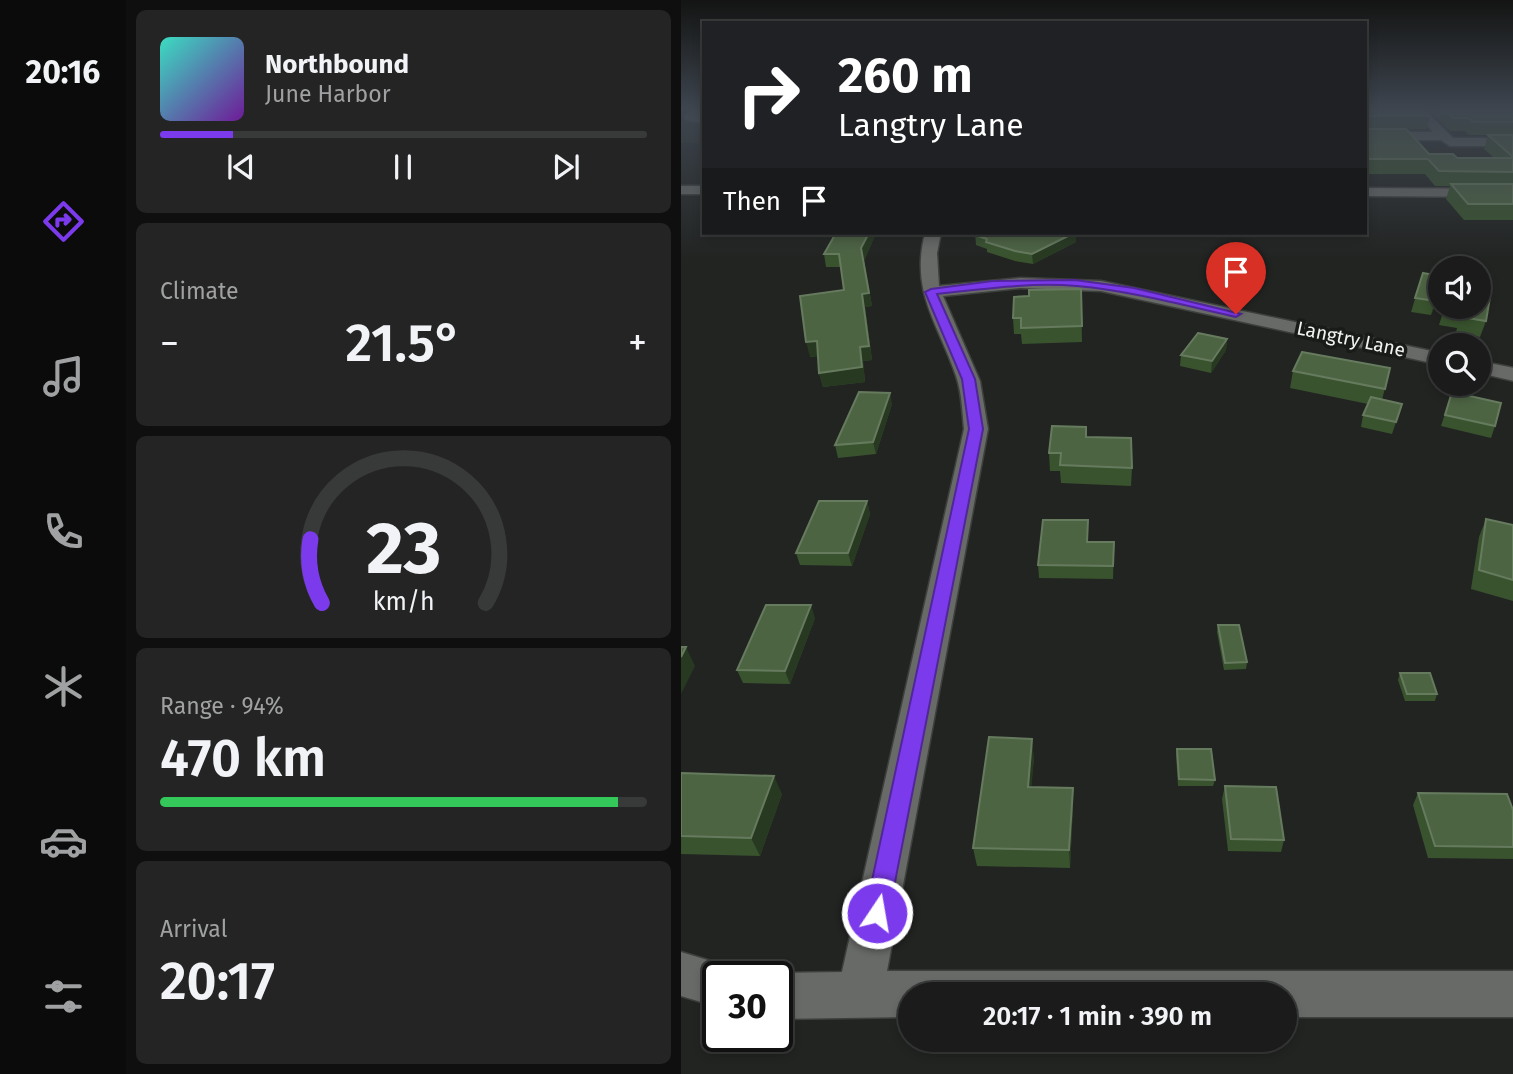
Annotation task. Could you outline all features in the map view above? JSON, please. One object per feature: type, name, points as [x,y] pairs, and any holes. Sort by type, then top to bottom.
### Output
[{"type":"street","points":[[681,190],[702,190]]},
{"type":"street","points":[[1367,192],[1513,193]]},
{"type":"street","points":[[860,994],[976,429],[969,379],[931,292],[926,264],[933,235]]},
{"type":"street","name":"Langtry Lane","points":[[931,292],[1020,283],[1101,286],[1428,356]]},
{"type":"street","points":[[1491,370],[1513,375]]},
{"type":"street","points":[[681,974],[702,980]]},
{"type":"street","points":[[793,996],[1513,994]]},
{"type":"building","points":[[1367,158],[1513,158],[1513,172],[1439,171],[1428,159]]},
{"type":"building","points":[[1451,184],[1513,184],[1513,204],[1468,204]]},
{"type":"building","points":[[835,235],[868,235],[861,248],[869,293],[862,294],[869,346],[860,347],[862,367],[819,373],[817,341],[806,342],[800,296],[844,290],[839,254],[824,254]]},
{"type":"building","points":[[975,235],[1070,235],[1032,254],[986,242],[987,239]]},
{"type":"building","points":[[1423,273],[1428,274],[1428,300],[1415,298]]},
{"type":"building","points":[[1081,289],[1082,326],[1021,328],[1021,318],[1013,318],[1014,297],[1029,296],[1029,290]]},
{"type":"building","points":[[1198,333],[1227,339],[1212,361],[1181,355]]},
{"type":"building","points":[[1302,352],[1390,368],[1385,389],[1293,371]]},
{"type":"building","points":[[859,392],[890,393],[873,442],[835,445]]},
{"type":"building","points":[[1451,396],[1470,396],[1501,403],[1495,426],[1445,415]]},
{"type":"building","points":[[1371,397],[1402,404],[1396,422],[1363,415]]},
{"type":"building","points":[[1052,426],[1086,427],[1086,437],[1131,438],[1132,468],[1060,465],[1061,453],[1049,453]]},
{"type":"building","points":[[819,501],[867,501],[848,553],[796,553]]},
{"type":"building","points":[[1486,519],[1513,525],[1513,580],[1479,570]]},
{"type":"building","points":[[1043,520],[1088,520],[1087,542],[1114,542],[1113,566],[1038,565]]},
{"type":"building","points":[[766,605],[811,605],[785,671],[737,670]]},
{"type":"building","points":[[1218,625],[1239,625],[1247,662],[1225,663]]},
{"type":"building","points":[[1400,673],[1430,673],[1437,694],[1407,694]]},
{"type":"building","points":[[989,737],[1032,739],[1028,787],[1073,788],[1069,850],[973,848]]},
{"type":"building","points":[[1177,749],[1211,749],[1215,780],[1179,779]]},
{"type":"building","points":[[681,773],[774,776],[751,838],[681,836]]},
{"type":"building","points":[[1225,786],[1276,787],[1284,840],[1231,839]]},
{"type":"building","points":[[1418,793],[1507,794],[1513,810],[1513,847],[1435,846]]},
{"type":"route","points":[[877,913],[976,429],[969,379],[931,292],[993,284],[1075,283],[1134,291],[1236,314]]}]
